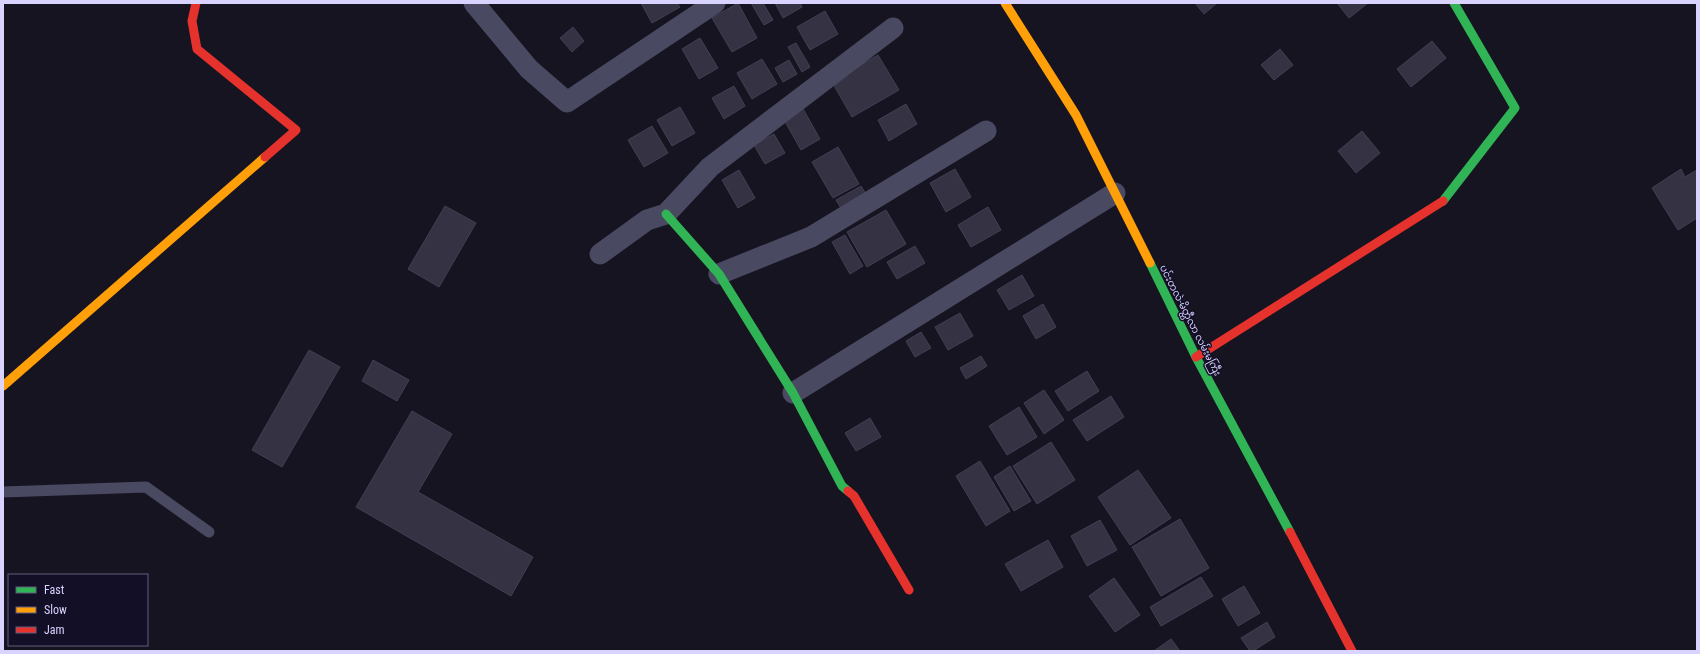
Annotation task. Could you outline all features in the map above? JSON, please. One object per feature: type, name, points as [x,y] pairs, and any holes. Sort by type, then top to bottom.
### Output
[{"type":"street","points":[[3,386],[296,130],[197,49],[192,20],[196,3]]},
{"type":"street","points":[[474,3],[529,69],[567,102],[715,3]]},
{"type":"street","name":"ပင်းတလဲ-မိတ္ထီလာ လမ်းမကြီး","points":[[1005,3],[1076,115],[1196,357],[1352,651]]},
{"type":"street","points":[[1196,357],[1441,203],[1515,108],[1454,3]]},
{"type":"street","points":[[600,254],[647,220],[666,214],[710,167],[893,28]]},
{"type":"street","points":[[719,274],[811,237],[986,131]]},
{"type":"street","points":[[793,393],[1115,193]]},
{"type":"street","points":[[666,214],[719,274],[793,393],[842,486],[854,496],[909,590]]},
{"type":"lane","points":[[3,492],[146,487],[210,532]]},
{"type":"building","points":[[641,3],[677,3],[680,7],[652,23]]},
{"type":"building","points":[[738,3],[757,38],[732,52],[712,18]]},
{"type":"building","points":[[751,3],[763,3],[773,20],[764,25]]},
{"type":"building","points":[[775,3],[800,3],[802,7],[783,18]]},
{"type":"building","points":[[1195,3],[1217,3],[1204,14]]},
{"type":"building","points":[[1337,3],[1368,3],[1349,18]]},
{"type":"building","points":[[825,11],[838,34],[810,50],[797,27]]},
{"type":"building","points":[[573,27],[584,41],[572,52],[560,38]]},
{"type":"building","points":[[700,38],[718,68],[699,79],[682,49]]},
{"type":"building","points":[[1432,41],[1446,58],[1411,87],[1397,69]]},
{"type":"building","points":[[796,43],[810,67],[802,72],[788,47]]},
{"type":"building","points":[[1280,49],[1293,65],[1274,80],[1261,65]]},
{"type":"building","points":[[878,55],[899,90],[852,117],[832,82]]},
{"type":"building","points":[[762,59],[777,84],[752,99],[737,73]]},
{"type":"building","points":[[789,60],[797,74],[783,82],[775,68]]},
{"type":"building","points":[[734,86],[745,106],[724,119],[712,98]]},
{"type":"building","points":[[906,104],[917,124],[889,141],[878,120]]},
{"type":"building","points":[[680,107],[695,133],[672,146],[657,120]]},
{"type":"building","points":[[802,107],[820,139],[801,150],[783,118]]},
{"type":"building","points":[[652,126],[668,153],[644,167],[628,140]]},
{"type":"building","points":[[1362,131],[1380,153],[1356,173],[1338,151]]},
{"type":"building","points":[[774,134],[785,153],[765,164],[754,145]]},
{"type":"building","points":[[838,147],[859,184],[833,198],[812,162]]},
{"type":"building","points":[[955,169],[971,197],[946,212],[930,183]]},
{"type":"building","points":[[1681,169],[1685,177],[1697,170],[1697,218],[1678,230],[1652,188]]},
{"type":"building","points":[[739,170],[755,198],[738,208],[722,180]]},
{"type":"building","points":[[861,186],[869,199],[844,213],[836,200]]},
{"type":"building","points":[[445,206],[476,223],[439,287],[408,269]]},
{"type":"building","points":[[988,207],[1001,230],[971,247],[958,225]]},
{"type":"building","points":[[886,210],[906,244],[867,267],[847,232]]},
{"type":"building","points":[[845,235],[863,266],[850,274],[832,242]]},
{"type":"building","points":[[915,246],[925,263],[897,279],[887,262]]},
{"type":"building","points":[[1022,275],[1034,296],[1009,310],[997,290]]},
{"type":"building","points":[[1043,304],[1056,327],[1036,339],[1023,316]]},
{"type":"building","points":[[960,313],[973,336],[948,350],[935,327]]},
{"type":"building","points":[[921,332],[931,348],[915,357],[906,341]]},
{"type":"building","points":[[309,350],[340,367],[282,467],[252,450]]},
{"type":"building","points":[[981,356],[987,366],[966,379],[960,368]]},
{"type":"building","points":[[373,360],[409,380],[397,401],[362,381]]},
{"type":"building","points":[[1087,371],[1099,391],[1068,411],[1055,391]]},
{"type":"building","points":[[1044,390],[1064,420],[1044,434],[1024,403]]},
{"type":"building","points":[[1111,396],[1124,417],[1087,441],[1073,420]]},
{"type":"building","points":[[1019,407],[1037,437],[1007,455],[989,426]]},
{"type":"building","points":[[412,411],[452,434],[418,492],[533,557],[511,596],[356,507]]},
{"type":"building","points":[[870,418],[881,437],[856,451],[845,433]]},
{"type":"building","points":[[1051,442],[1075,480],[1037,504],[1013,466]]},
{"type":"building","points":[[980,461],[1010,511],[986,526],[956,476]]},
{"type":"building","points":[[1010,466],[1031,501],[1014,511],[994,477]]},
{"type":"building","points":[[1138,470],[1171,518],[1130,545],[1098,497]]},
{"type":"building","points":[[1180,519],[1209,568],[1161,596],[1132,547]]},
{"type":"building","points":[[1100,520],[1117,550],[1087,566],[1071,536]]},
{"type":"building","points":[[1048,540],[1063,567],[1021,591],[1005,564]]},
{"type":"building","points":[[1201,577],[1213,596],[1161,626],[1150,607]]},
{"type":"building","points":[[1114,578],[1140,615],[1115,632],[1089,596]]},
{"type":"building","points":[[1244,586],[1260,613],[1238,626],[1222,599]]},
{"type":"building","points":[[1267,622],[1275,637],[1253,651],[1250,651],[1241,638]]},
{"type":"building","points":[[1171,639],[1180,651],[1154,651]]},
{"type":"traffic: fast","points":[[1443,201],[1515,108],[1454,3]]},
{"type":"traffic: fast","points":[[666,214],[719,274],[793,393],[842,486],[848,491]]},
{"type":"traffic: fast","points":[[1150,263],[1196,357],[1290,532]]},
{"type":"traffic: slow","points":[[1005,3],[1076,115],[1150,263]]},
{"type":"traffic: slow","points":[[3,386],[265,157]]},
{"type":"traffic: jam","points":[[196,3],[192,21],[197,49],[296,130],[265,157]]},
{"type":"traffic: jam","points":[[1196,357],[1443,201]]},
{"type":"traffic: jam","points":[[848,491],[854,496],[909,590]]},
{"type":"traffic: jam","points":[[1290,532],[1352,651]]}]
